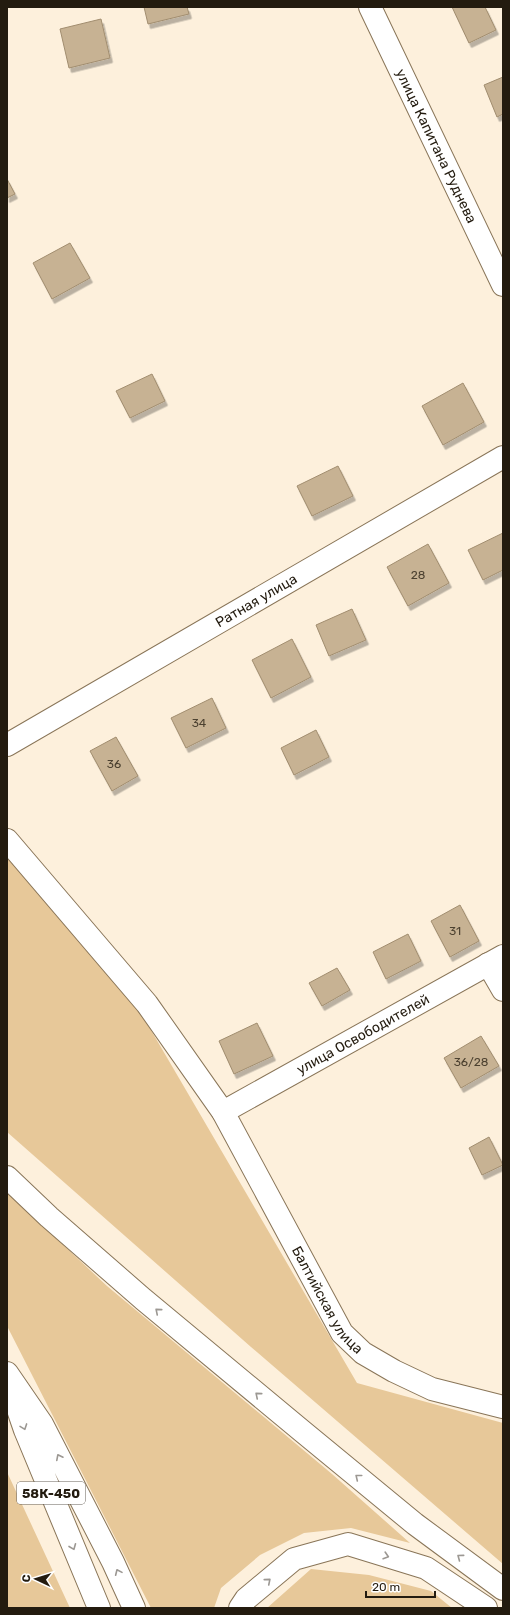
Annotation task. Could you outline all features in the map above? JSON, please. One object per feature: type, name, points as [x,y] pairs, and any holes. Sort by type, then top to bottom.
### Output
[{"type":"main road","name":"улица Капитана Руднева","points":[[370,7],[503,285]]},
{"type":"main road","name":"Ратная улица","points":[[8,745],[503,457]]},
{"type":"main road","name":"Балтийская улица","points":[[7,840],[147,1004],[223,1112],[342,1333],[363,1353],[394,1371],[432,1389],[503,1407]]},
{"type":"main road","name":"улица Освободителей","points":[[223,1112],[496,960]]},
{"type":"main road","points":[[496,960],[503,990]]},
{"type":"main road","points":[[7,1177],[49,1217],[142,1298],[302,1432],[415,1524],[503,1589]]},
{"type":"main road","points":[[7,1373],[42,1424],[113,1562],[134,1608]]},
{"type":"main road","name":"58К-450","points":[[7,1376],[25,1430],[99,1608]]},
{"type":"main road","points":[[240,1608],[246,1599],[294,1559],[348,1544],[426,1568],[486,1608]]},
{"type":"shaded area","points":[[7,827],[89,924],[357,1383],[503,1423],[503,1564],[251,1347],[7,1132]]},
{"type":"shaded area","points":[[7,1192],[107,1286],[332,1474],[410,1543],[351,1528],[304,1533],[260,1555],[221,1588],[214,1608],[151,1608],[7,1326]]},
{"type":"shaded area","points":[[7,1472],[70,1608],[7,1608]]},
{"type":"shaded area","points":[[311,1569],[369,1575],[431,1591],[452,1608],[267,1608]]},
{"type":"building","points":[[144,7],[187,7],[189,14],[148,24]]},
{"type":"building","points":[[452,7],[485,7],[496,30],[469,43]]},
{"type":"building","points":[[101,19],[110,58],[69,68],[60,29]]},
{"type":"building","points":[[503,77],[503,114],[497,117],[484,85]]},
{"type":"building","points":[[7,179],[15,194],[7,198]]},
{"type":"building","points":[[70,243],[90,278],[52,299],[33,263]]},
{"type":"building","points":[[152,374],[165,401],[130,418],[116,391]]},
{"type":"building","points":[[463,383],[484,422],[443,445],[422,406]]},
{"type":"building","points":[[338,466],[353,496],[312,516],[297,486]]},
{"type":"building","points":[[503,533],[503,570],[483,580],[468,550]]},
{"type":"building","points":[[428,544],[449,583],[408,606],[387,567]]},
{"type":"building","points":[[352,609],[366,640],[329,656],[316,625]]},
{"type":"building","points":[[292,639],[311,677],[271,698],[252,660]]},
{"type":"building","points":[[212,698],[226,728],[186,748],[171,718]]},
{"type":"building","points":[[316,730],[329,757],[294,775],[281,748]]},
{"type":"building","points":[[116,737],[138,776],[112,791],[90,751]]},
{"type":"building","points":[[460,905],[479,941],[450,957],[431,921]]},
{"type":"building","points":[[408,934],[421,961],[386,979],[373,952]]},
{"type":"building","points":[[337,968],[350,990],[322,1006],[309,983]]},
{"type":"building","points":[[257,1023],[273,1056],[234,1074],[219,1041]]},
{"type":"building","points":[[481,1036],[499,1066],[461,1088],[444,1058]]},
{"type":"building","points":[[489,1137],[503,1165],[482,1175],[469,1148]]}]
